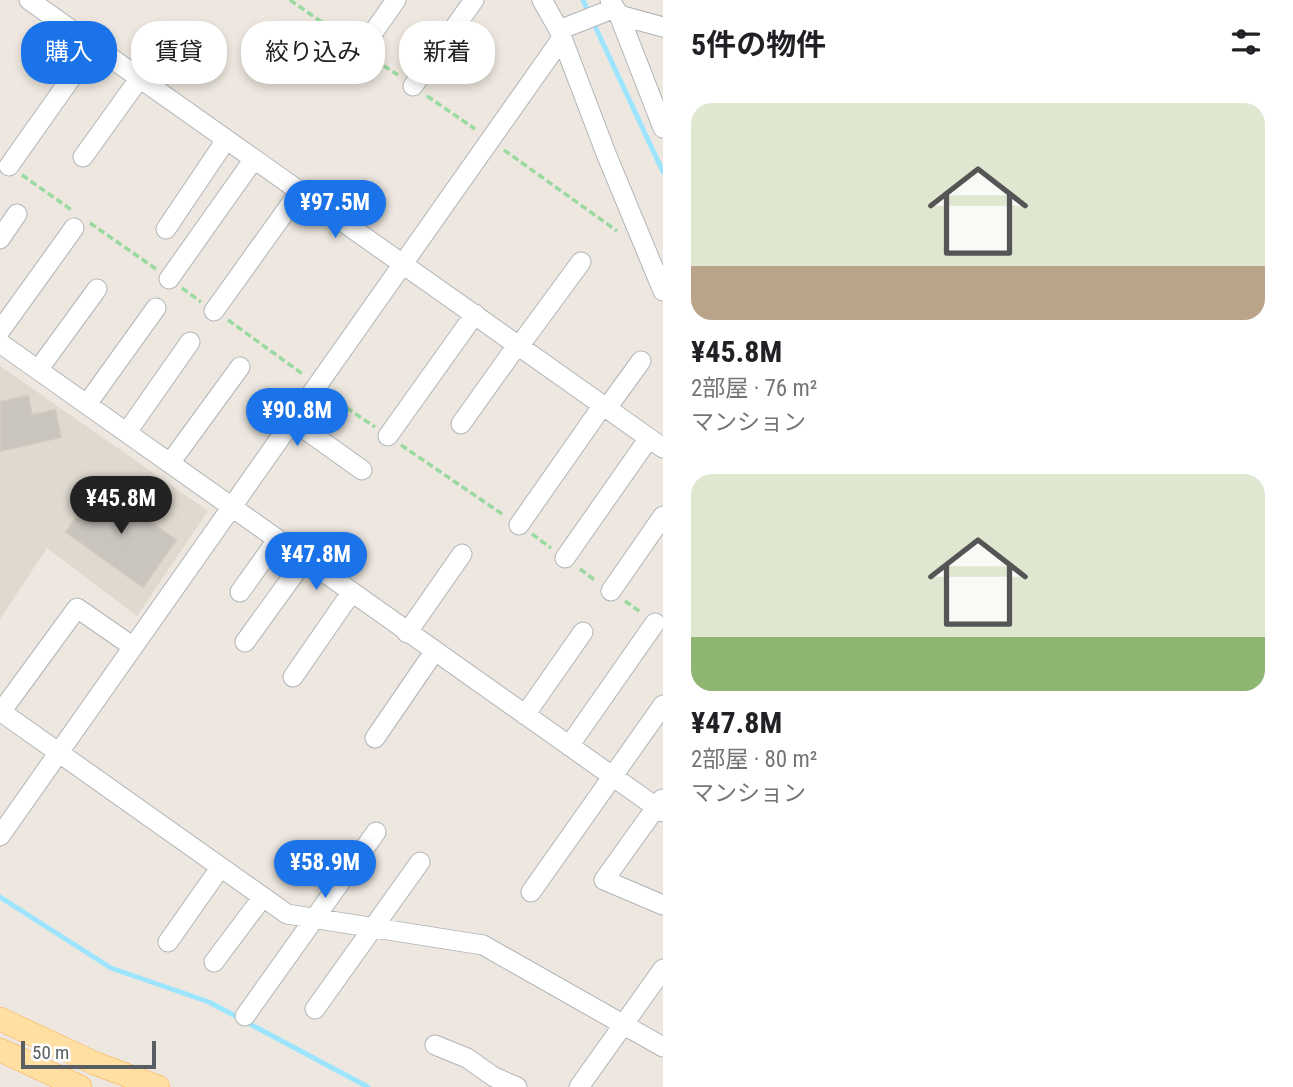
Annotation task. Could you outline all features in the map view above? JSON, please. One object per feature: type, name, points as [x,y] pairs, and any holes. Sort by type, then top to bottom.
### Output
[{"type":"main road","points":[[0,1019],[94,1063],[158,1087]]},
{"type":"main road","points":[[0,1050],[80,1087]]},
{"type":"street","points":[[29,0],[58,21]]},
{"type":"street","points":[[381,21],[396,0]]},
{"type":"street","points":[[412,86],[474,0]]},
{"type":"street","points":[[542,0],[563,32],[663,291]]},
{"type":"street","points":[[612,9],[663,128]]},
{"type":"street","points":[[0,835],[491,141],[563,32],[612,9],[663,27]]},
{"type":"street","points":[[9,166],[67,84]]},
{"type":"street","points":[[83,157],[135,84]]},
{"type":"street","points":[[146,84],[656,443],[565,558]]},
{"type":"street","points":[[166,229],[226,140]]},
{"type":"street","points":[[169,279],[254,159]]},
{"type":"street","points":[[214,311],[300,191]]},
{"type":"street","points":[[0,239],[17,215]]},
{"type":"street","points":[[0,331],[74,228]]},
{"type":"street","points":[[461,424],[580,262]]},
{"type":"street","points":[[38,370],[97,289]]},
{"type":"street","points":[[86,404],[156,308]]},
{"type":"street","points":[[388,436],[475,314]]},
{"type":"street","points":[[127,432],[190,342]]},
{"type":"street","points":[[0,343],[612,777],[661,806],[604,880],[663,905]]},
{"type":"street","points":[[519,525],[641,361]]},
{"type":"street","points":[[170,463],[240,367]]},
{"type":"street","points":[[292,420],[362,470]]},
{"type":"street","points":[[611,591],[663,516]]},
{"type":"street","points":[[240,592],[277,540]]},
{"type":"street","points":[[407,633],[462,554]]},
{"type":"street","points":[[245,642],[304,559]]},
{"type":"street","points":[[293,677],[351,593]]},
{"type":"street","points":[[132,646],[77,608],[1,711],[287,914],[483,945],[663,1047]]},
{"type":"street","points":[[569,746],[655,623]]},
{"type":"street","points":[[525,715],[583,632]]},
{"type":"street","points":[[375,738],[434,652]]},
{"type":"street","points":[[531,892],[663,705]]},
{"type":"street","points":[[245,1016],[376,832]]},
{"type":"street","points":[[314,1009],[420,862]]},
{"type":"street","points":[[168,942],[220,868]]},
{"type":"street","points":[[214,962],[262,898]]},
{"type":"street","points":[[579,1087],[663,969]]},
{"type":"street","points":[[435,1045],[467,1058],[494,1077],[517,1087]]},
{"type":"path","points":[[290,0],[320,21]]},
{"type":"path","points":[[385,67],[627,238],[642,239]]},
{"type":"path","points":[[316,387],[519,525],[655,623]]},
{"type":"shaded area","points":[[0,366],[208,511],[137,616],[47,548],[0,619]]},
{"type":"building","points":[[28,396],[32,415],[55,410],[61,437],[0,451],[0,402]]},
{"type":"building","points":[[99,486],[176,540],[143,587],[66,532]]},
{"type":"waterway","points":[[583,0],[589,13]]},
{"type":"waterway","points":[[593,22],[663,172]]},
{"type":"waterway","points":[[0,897],[111,968],[209,1002],[368,1087]]}]
